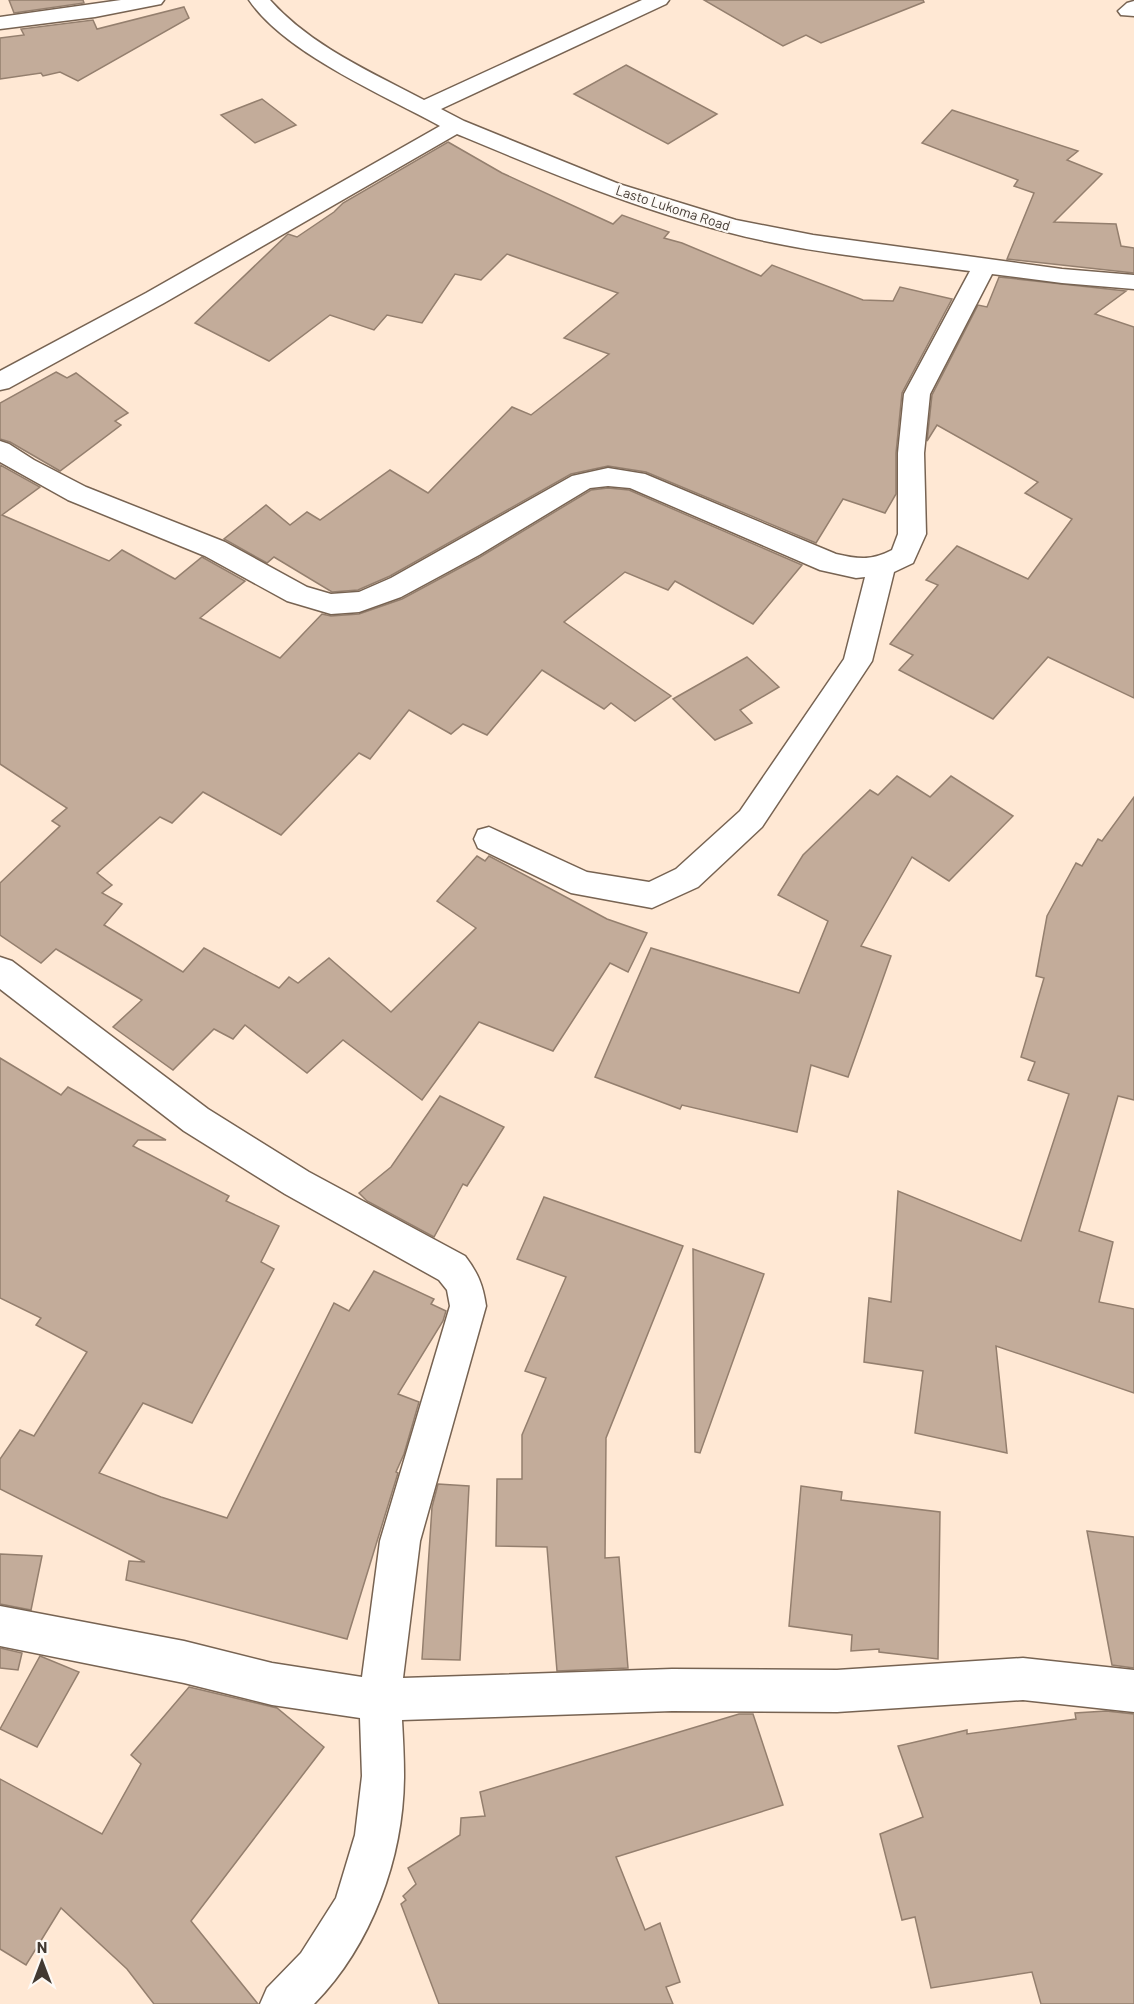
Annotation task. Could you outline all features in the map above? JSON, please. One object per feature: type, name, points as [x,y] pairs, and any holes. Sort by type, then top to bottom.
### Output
[{"type":"street","points":[[0,23],[95,11],[154,0]]},
{"type":"street","name":"Lasto Lukoma Road","points":[[259,0],[273,16],[327,57],[456,126],[611,189],[676,211],[733,227],[813,242],[984,266],[1134,282]]},
{"type":"street","points":[[425,108],[659,0]]},
{"type":"street","points":[[0,381],[155,298],[456,126]]},
{"type":"street","points":[[0,450],[18,463],[49,479],[98,502],[217,550],[295,592],[322,603],[345,605],[377,598],[471,548],[581,482],[597,477],[615,476],[636,480],[830,563],[856,568],[882,567],[903,556],[912,534],[911,453],[917,394],[984,266]]},
{"type":"street","points":[[489,839],[582,884],[652,895],[687,878],[751,819],[858,661],[882,567]]},
{"type":"street","points":[[0,971],[196,1120],[297,1183],[452,1268],[464,1283],[468,1306],[400,1541],[380,1700],[383,1776],[376,1834],[355,1908],[317,1969],[283,2004]]},
{"type":"street","points":[[0,1626],[184,1662],[272,1684],[380,1700],[672,1690],[837,1691],[1023,1679],[1134,1691]]},
{"type":"building","points":[[9,0],[83,0],[84,3],[14,13]]},
{"type":"building","points":[[704,0],[923,0],[924,2],[821,43],[806,35],[783,46]]},
{"type":"building","points":[[184,7],[189,18],[78,81],[60,72],[43,76],[41,73],[0,79],[0,38],[24,35],[21,29],[93,20],[97,29]]},
{"type":"building","points":[[626,65],[717,114],[668,144],[574,94]]},
{"type":"building","points":[[262,99],[296,125],[255,143],[221,115]]},
{"type":"building","points":[[952,110],[1078,151],[1067,160],[1102,174],[1054,222],[1116,224],[1121,246],[1134,248],[1134,273],[1007,259],[1034,193],[1014,186],[1018,180],[922,143]]},
{"type":"building","points":[[448,142],[502,173],[613,224],[622,215],[669,232],[664,238],[682,243],[761,276],[772,265],[863,300],[893,301],[900,287],[952,299],[902,393],[896,453],[896,494],[885,513],[843,499],[816,543],[646,472],[608,466],[571,474],[390,576],[358,590],[332,592],[274,557],[267,563],[224,539],[266,505],[290,525],[307,512],[320,520],[390,470],[428,493],[512,407],[531,415],[609,354],[564,338],[618,293],[507,254],[481,280],[455,274],[422,323],[387,315],[374,330],[330,315],[269,361],[195,323],[288,234],[297,237],[334,212],[343,203]]},
{"type":"building","points":[[999,277],[1126,291],[1095,314],[1134,327],[1134,698],[1048,657],[993,719],[899,670],[913,655],[890,644],[938,585],[926,580],[957,546],[1028,579],[1072,519],[1025,493],[1038,482],[937,425],[927,441],[932,395],[978,305],[987,307]]},
{"type":"building","points":[[56,372],[67,378],[76,373],[128,413],[115,421],[121,425],[60,471],[10,442],[0,439],[0,403]]},
{"type":"building","points":[[0,465],[40,487],[2,515],[109,561],[122,550],[175,579],[202,557],[245,581],[200,618],[280,658],[322,614],[331,616],[359,614],[402,599],[480,557],[591,490],[608,488],[629,490],[802,565],[753,624],[675,581],[668,590],[625,572],[564,622],[671,696],[635,721],[611,703],[604,709],[542,670],[487,735],[463,724],[451,734],[409,710],[370,759],[359,753],[281,835],[203,792],[172,823],[160,817],[97,873],[112,885],[102,893],[122,904],[104,925],[183,972],[204,948],[279,988],[289,977],[298,983],[329,958],[391,1012],[476,928],[437,901],[477,856],[485,861],[489,856],[607,919],[647,933],[628,972],[610,963],[553,1051],[479,1022],[422,1100],[343,1040],[307,1073],[245,1025],[233,1039],[214,1029],[173,1070],[113,1027],[142,1000],[56,949],[41,963],[0,935],[0,883],[60,826],[52,821],[67,808],[0,764]]},
{"type":"building","points":[[747,657],[779,687],[740,710],[752,723],[715,740],[673,699]]},
{"type":"building","points":[[897,776],[930,797],[951,776],[1013,816],[949,881],[912,857],[861,946],[891,956],[848,1077],[811,1065],[797,1132],[682,1105],[680,1109],[595,1077],[651,948],[799,993],[828,921],[778,895],[803,855],[870,790],[878,795]]},
{"type":"building","points":[[1134,797],[1134,1100],[1118,1096],[1079,1231],[1113,1242],[1099,1302],[1134,1309],[1134,1393],[996,1346],[1007,1453],[915,1433],[923,1371],[864,1362],[869,1298],[891,1302],[898,1191],[1021,1241],[1069,1094],[1028,1080],[1035,1062],[1021,1057],[1044,978],[1036,976],[1047,916],[1076,863],[1082,866],[1098,839],[1102,841]]},
{"type":"building","points":[[0,1058],[61,1095],[68,1087],[166,1140],[138,1140],[133,1146],[229,1196],[226,1201],[279,1226],[261,1262],[274,1269],[192,1423],[143,1403],[99,1473],[161,1497],[227,1518],[334,1303],[349,1311],[374,1271],[434,1299],[431,1304],[446,1311],[443,1321],[398,1394],[419,1402],[347,1639],[126,1580],[129,1561],[145,1562],[0,1489],[0,1459],[20,1430],[34,1436],[87,1352],[36,1325],[41,1318],[0,1298]]},
{"type":"building","points":[[440,1096],[504,1127],[467,1186],[463,1184],[434,1237],[367,1201],[359,1193],[391,1167]]},
{"type":"building","points":[[544,1197],[683,1246],[606,1438],[605,1558],[619,1557],[628,1668],[557,1671],[547,1547],[496,1546],[497,1479],[522,1479],[522,1435],[546,1378],[525,1371],[566,1277],[517,1259]]},
{"type":"building","points":[[693,1249],[764,1274],[700,1453],[695,1452]]},
{"type":"building","points":[[438,1484],[469,1486],[460,1660],[422,1659],[432,1507]]},
{"type":"building","points":[[801,1486],[842,1492],[841,1500],[940,1512],[938,1659],[879,1652],[879,1649],[851,1651],[852,1635],[789,1626]]},
{"type":"building","points":[[1087,1531],[1134,1537],[1134,1668],[1112,1665]]},
{"type":"building","points":[[0,1554],[42,1556],[31,1610],[0,1604]]},
{"type":"building","points":[[0,1648],[22,1653],[18,1670],[0,1668]]},
{"type":"building","points":[[40,1656],[79,1672],[37,1747],[0,1729]]},
{"type":"building","points":[[189,1687],[277,1708],[324,1747],[191,1921],[258,2004],[154,2004],[127,1969],[61,1908],[26,1965],[0,1949],[0,1779],[102,1834],[141,1764],[131,1755]]},
{"type":"building","points":[[1106,1711],[1134,1714],[1134,2004],[1041,2004],[1032,1972],[931,1988],[915,1917],[902,1920],[880,1834],[923,1817],[898,1746],[967,1730],[967,1734],[1076,1719],[1075,1713]]},
{"type":"building","points":[[739,1714],[753,1714],[783,1805],[616,1857],[645,1930],[660,1923],[680,1982],[666,1987],[673,2004],[439,2004],[401,1904],[406,1900],[403,1896],[416,1884],[408,1868],[460,1835],[461,1818],[485,1816],[480,1792]]}]
